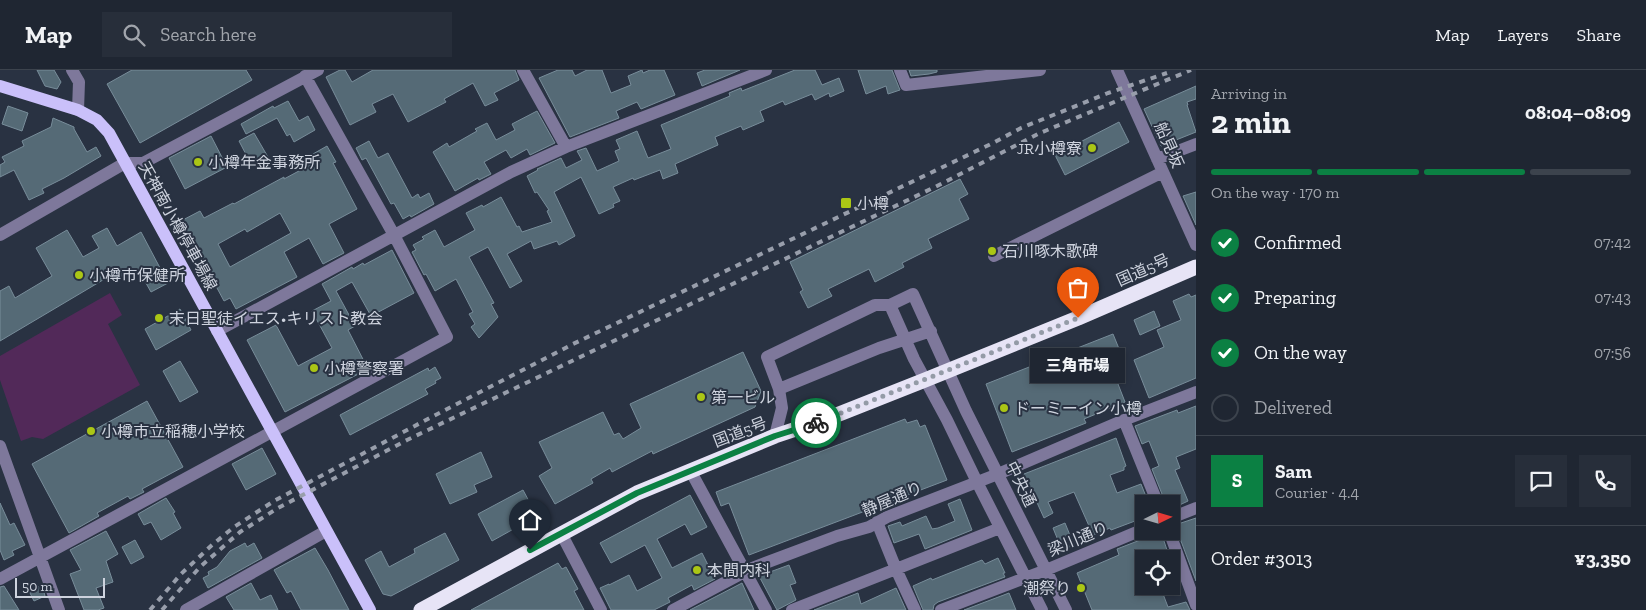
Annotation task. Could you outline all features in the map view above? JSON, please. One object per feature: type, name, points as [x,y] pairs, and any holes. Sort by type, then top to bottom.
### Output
[{"type":"highway","name":"国道5号","points":[[421,610],[637,493],[775,436],[829,418],[925,380],[1078,318],[1196,267]]},
{"type":"main road","name":"天神南小樽停車場線","points":[[0,86],[78,110],[97,120],[109,133],[216,331],[274,432],[326,531]]},
{"type":"main road","points":[[326,531],[370,610]]},
{"type":"street","points":[[0,235],[125,163],[143,163],[299,75],[318,70]]},
{"type":"street","points":[[216,331],[511,172],[566,147],[766,70]]},
{"type":"street","points":[[900,70],[906,85],[1040,70]]},
{"type":"street","name":"船見坂","points":[[1117,70],[1196,245]]},
{"type":"street","points":[[75,71],[79,82],[78,110]]},
{"type":"street","points":[[527,71],[566,147]]},
{"type":"street","points":[[0,579],[447,337],[394,235],[299,75]]},
{"type":"street","points":[[1157,159],[1196,144]]},
{"type":"street","points":[[994,256],[1163,172]]},
{"type":"street","name":"中央通","points":[[890,305],[913,294],[998,474],[1066,610]]},
{"type":"street","points":[[775,436],[782,408],[779,389],[767,357],[875,305],[890,305],[914,360],[947,420],[1042,610]]},
{"type":"street","points":[[779,389],[930,331]]},
{"type":"street","name":"静屋通り","points":[[673,610],[746,572],[837,536],[869,527],[887,517],[998,474],[1124,420],[1196,392]]},
{"type":"street","points":[[1124,420],[1154,495]]},
{"type":"street","points":[[0,446],[59,610]]},
{"type":"street","points":[[690,470],[766,610]]},
{"type":"street","points":[[1180,514],[1196,508]]},
{"type":"street","points":[[877,522],[915,610]]},
{"type":"street","points":[[792,610],[1000,528]]},
{"type":"street","points":[[186,610],[326,531]]},
{"type":"street","points":[[561,533],[601,610]]},
{"type":"street","name":"梁川通り","points":[[941,610],[1046,570],[1135,533]]},
{"type":"street","points":[[1172,540],[1196,605]]},
{"type":"shaded area","points":[[110,293],[122,315],[108,324],[140,385],[43,439],[32,437],[21,441],[0,380],[0,356]]},
{"type":"building","points":[[37,70],[54,70],[61,82],[57,89],[45,86]]},
{"type":"building","points":[[132,70],[246,70],[252,80],[140,143],[107,84]]},
{"type":"building","points":[[340,70],[345,70],[352,82],[373,70],[515,70],[519,80],[494,93],[498,100],[485,106],[473,83],[444,99],[446,102],[408,122],[393,94],[372,104],[376,112],[350,125],[326,77]]},
{"type":"building","points":[[558,70],[572,70],[575,76],[587,70],[602,70],[611,93],[631,85],[628,76],[642,70],[643,73],[650,70],[664,70],[675,95],[641,109],[637,102],[616,111],[619,118],[570,137],[539,78]]},
{"type":"building","points":[[705,70],[740,70],[702,86],[697,73]]},
{"type":"building","points":[[795,70],[815,70],[822,85],[839,78],[844,91],[830,97],[829,93],[815,100],[812,94],[785,105],[783,101],[760,111],[764,121],[743,130],[741,126],[715,137],[718,145],[675,164],[678,173],[663,179],[660,170],[634,180],[633,178],[613,187],[620,201],[613,204],[614,207],[599,214],[581,177],[554,192],[575,236],[559,245],[557,241],[534,249],[531,241],[507,254],[522,281],[510,288],[488,247],[469,257],[494,303],[491,304],[498,317],[479,338],[471,327],[475,324],[469,314],[473,312],[456,279],[435,291],[412,252],[416,250],[413,245],[424,239],[422,237],[435,230],[444,247],[475,230],[466,213],[482,205],[483,207],[501,197],[517,227],[519,226],[522,232],[552,222],[547,211],[549,210],[537,192],[535,193],[527,176],[537,169],[561,158],[566,168],[582,160],[577,151],[586,148],[597,171],[619,161],[615,151],[620,149],[616,140],[637,131],[648,158],[671,149],[661,125],[730,96],[729,93],[741,88],[742,91]]},
{"type":"building","points":[[858,70],[892,70],[900,90],[888,94],[886,86],[866,94]]},
{"type":"building","points":[[909,70],[937,70],[937,72],[911,76]]},
{"type":"building","points":[[1196,86],[1196,99],[1187,102],[1187,105],[1196,132],[1161,146],[1144,109]]},
{"type":"building","points":[[288,101],[299,121],[308,116],[315,130],[294,142],[290,134],[287,136],[277,118],[246,134],[241,124],[273,106],[274,108]]},
{"type":"building","points":[[8,106],[28,113],[22,131],[2,124]]},
{"type":"building","points":[[537,111],[555,143],[530,155],[527,149],[511,158],[506,150],[484,162],[491,174],[479,180],[478,178],[455,191],[433,152],[447,143],[449,147],[487,123],[496,140],[515,130],[512,124]]},
{"type":"building","points":[[53,118],[74,127],[87,152],[96,147],[101,156],[42,189],[44,193],[29,200],[14,170],[0,177],[0,165],[5,162],[2,157],[24,146],[22,141],[51,127]]},
{"type":"building","name":"JR小樽寮","points":[[1119,122],[1129,142],[1065,175],[1055,155]]},
{"type":"building","points":[[254,133],[268,157],[252,166],[239,141]]},
{"type":"building","name":"小樽年金事務所","points":[[211,136],[227,167],[185,189],[169,158]]},
{"type":"building","points":[[369,141],[378,158],[388,153],[412,198],[418,194],[420,198],[429,193],[434,204],[411,217],[410,215],[403,219],[394,203],[391,204],[366,158],[362,160],[356,148]]},
{"type":"building","points":[[327,146],[336,162],[333,163],[357,209],[329,224],[344,253],[323,264],[309,238],[284,252],[297,277],[236,309],[230,298],[224,301],[179,222],[200,211],[204,218],[284,177],[284,179],[310,165],[306,158]],"holes":[[[280,213],[291,233],[230,267],[218,244],[245,229],[247,232]]]},
{"type":"building","points":[[960,179],[968,194],[959,199],[969,219],[928,239],[932,248],[902,263],[904,267],[875,282],[869,269],[828,289],[832,296],[808,308],[800,292],[803,290],[790,262]]},
{"type":"building","points":[[1196,192],[1196,225],[1183,196]]},
{"type":"building","points":[[107,228],[117,246],[141,232],[168,283],[151,292],[138,269],[117,280],[113,274],[0,341],[0,291],[9,286],[15,298],[52,276],[36,248],[67,230],[83,257],[99,248],[92,236]]},
{"type":"building","points":[[392,250],[414,293],[371,316],[352,282],[336,291],[355,326],[348,330],[368,369],[285,412],[247,340],[276,325],[298,366],[332,348],[312,311],[331,301],[322,284],[352,267],[353,269],[363,263],[364,265]]},
{"type":"building","points":[[1189,294],[1191,297],[1196,295],[1196,378],[1149,398],[1134,360],[1164,347],[1157,330],[1181,320],[1173,301]]},
{"type":"building","points":[[180,309],[191,330],[156,350],[145,329]]},
{"type":"building","points":[[1154,311],[1160,326],[1140,335],[1134,320]]},
{"type":"building","points":[[1113,334],[1124,361],[1111,366],[1125,402],[1084,419],[1086,423],[1012,452],[986,384]]},
{"type":"building","points":[[743,352],[761,391],[755,407],[653,454],[652,451],[612,472],[610,468],[591,479],[593,483],[555,504],[539,476],[552,468],[539,442],[603,412],[614,435],[619,433],[623,439],[641,428],[630,404]]},
{"type":"building","points":[[180,361],[198,392],[180,402],[163,371]]},
{"type":"building","points":[[435,367],[441,378],[425,389],[428,394],[350,435],[340,415],[428,368],[429,371]]},
{"type":"building","points":[[147,401],[183,467],[142,489],[144,492],[130,499],[128,496],[97,513],[99,516],[69,533],[32,464]]},
{"type":"building","points":[[1196,406],[1196,449],[1176,457],[1180,468],[1175,470],[1188,501],[1180,505],[1180,495],[1162,495],[1152,469],[1159,466],[1149,441],[1142,444],[1135,426],[1177,410],[1178,413]]},
{"type":"building","points":[[905,419],[907,423],[917,420],[920,427],[925,425],[947,480],[749,555],[729,503],[721,506],[716,492]]},
{"type":"building","points":[[1116,438],[1126,466],[1124,470],[1110,475],[1117,493],[1141,484],[1145,495],[1135,495],[1135,521],[1093,535],[1074,492],[1048,502],[1053,513],[1044,518],[1024,474]]},
{"type":"building","points":[[262,448],[276,474],[246,490],[232,464]]},
{"type":"building","points":[[481,452],[492,477],[474,485],[477,492],[450,504],[436,474]]},
{"type":"building","points":[[523,490],[537,516],[492,541],[478,514]]},
{"type":"building","points":[[690,495],[707,527],[691,535],[685,524],[657,539],[672,568],[702,553],[715,579],[694,590],[692,585],[668,598],[670,602],[654,610],[611,610],[600,588],[629,575],[637,591],[662,578],[645,545],[611,563],[600,543]]},
{"type":"building","points":[[166,498],[175,512],[173,513],[181,528],[161,540],[151,522],[144,525],[138,514]]},
{"type":"building","points":[[960,499],[972,530],[925,549],[919,534],[894,543],[888,526],[900,522],[902,526],[926,516],[932,529],[938,528],[955,521],[948,504]]},
{"type":"building","points":[[0,503],[10,525],[14,523],[25,545],[12,551],[14,555],[4,560],[0,550]]},
{"type":"building","points":[[1196,518],[1196,581],[1180,538],[1180,523]]},
{"type":"building","points":[[1065,523],[1074,545],[1062,550],[1053,528]]},
{"type":"building","points":[[106,531],[118,554],[106,561],[113,582],[96,588],[104,608],[84,610],[70,574],[81,570],[70,550]]},
{"type":"building","points":[[445,533],[459,560],[391,596],[383,594],[365,560],[381,551],[389,567],[415,553],[414,549]]},
{"type":"building","points":[[135,540],[144,557],[131,564],[122,547]]},
{"type":"building","points":[[1140,540],[1164,540],[1167,550],[1135,550],[1135,595],[1163,595],[1168,607],[1186,602],[1190,610],[1092,610],[1077,573],[1119,555],[1117,549]]},
{"type":"building","points":[[245,543],[247,547],[254,543],[262,558],[208,588],[203,578],[209,575],[208,572],[217,567],[230,551]]},
{"type":"building","points":[[315,548],[349,610],[301,610],[291,591],[287,593],[274,570]]},
{"type":"building","points":[[998,558],[1005,577],[938,602],[934,605],[933,610],[923,610],[913,586],[982,560],[985,564]]},
{"type":"building","points":[[558,563],[562,569],[566,567],[578,589],[574,591],[584,610],[471,610]]},
{"type":"building","points":[[789,565],[796,583],[790,585],[796,600],[777,610],[759,576]]},
{"type":"building","points":[[251,583],[260,600],[271,595],[278,610],[234,610],[226,597]]},
{"type":"building","points":[[742,583],[754,610],[690,610]]},
{"type":"building","points":[[42,585],[45,596],[34,601],[29,591]]},
{"type":"building","points":[[4,586],[19,610],[0,610],[0,587]]},
{"type":"building","points":[[896,588],[906,610],[814,610],[858,593],[861,604]]},
{"type":"building","points":[[1009,593],[1016,610],[964,610]]},
{"type":"railway","points":[[162,610],[200,567],[240,532],[278,508],[407,440],[935,187],[1040,133],[1191,70]]},
{"type":"railway","points":[[150,610],[181,574],[234,527],[274,501],[424,421],[573,344],[1021,128],[1108,93],[1167,73]]},
{"type":"way so far","points":[[816,423],[1078,318]]},
{"type":"place","name":"JR小樽寮","points":[[1092,148]]},
{"type":"place","name":"小樽年金事務所","points":[[198,162]]},
{"type":"place","name":"小樽","points":[[846,203]]},
{"type":"place","name":"石川啄木歌碑","points":[[992,251]]},
{"type":"place","name":"小樽市保健所","points":[[79,275]]},
{"type":"place","name":"末日聖徒イエス•キリスト教会","points":[[159,318]]},
{"type":"place","name":"三角市場","points":[[1078,318]]},
{"type":"place","name":"小樽警察署","points":[[314,368]]},
{"type":"place","name":"第一ビル","points":[[701,397]]},
{"type":"place","name":"ドーミーイン小樽","points":[[1004,408]]},
{"type":"place","name":"小樽市立稲穂小学校","points":[[91,431]]},
{"type":"place","name":"本間内科","points":[[697,570]]},
{"type":"place","name":"潮祭り","points":[[1081,588]]},
{"type":"route","points":[[530,550],[637,493],[775,436],[816,423]]}]
